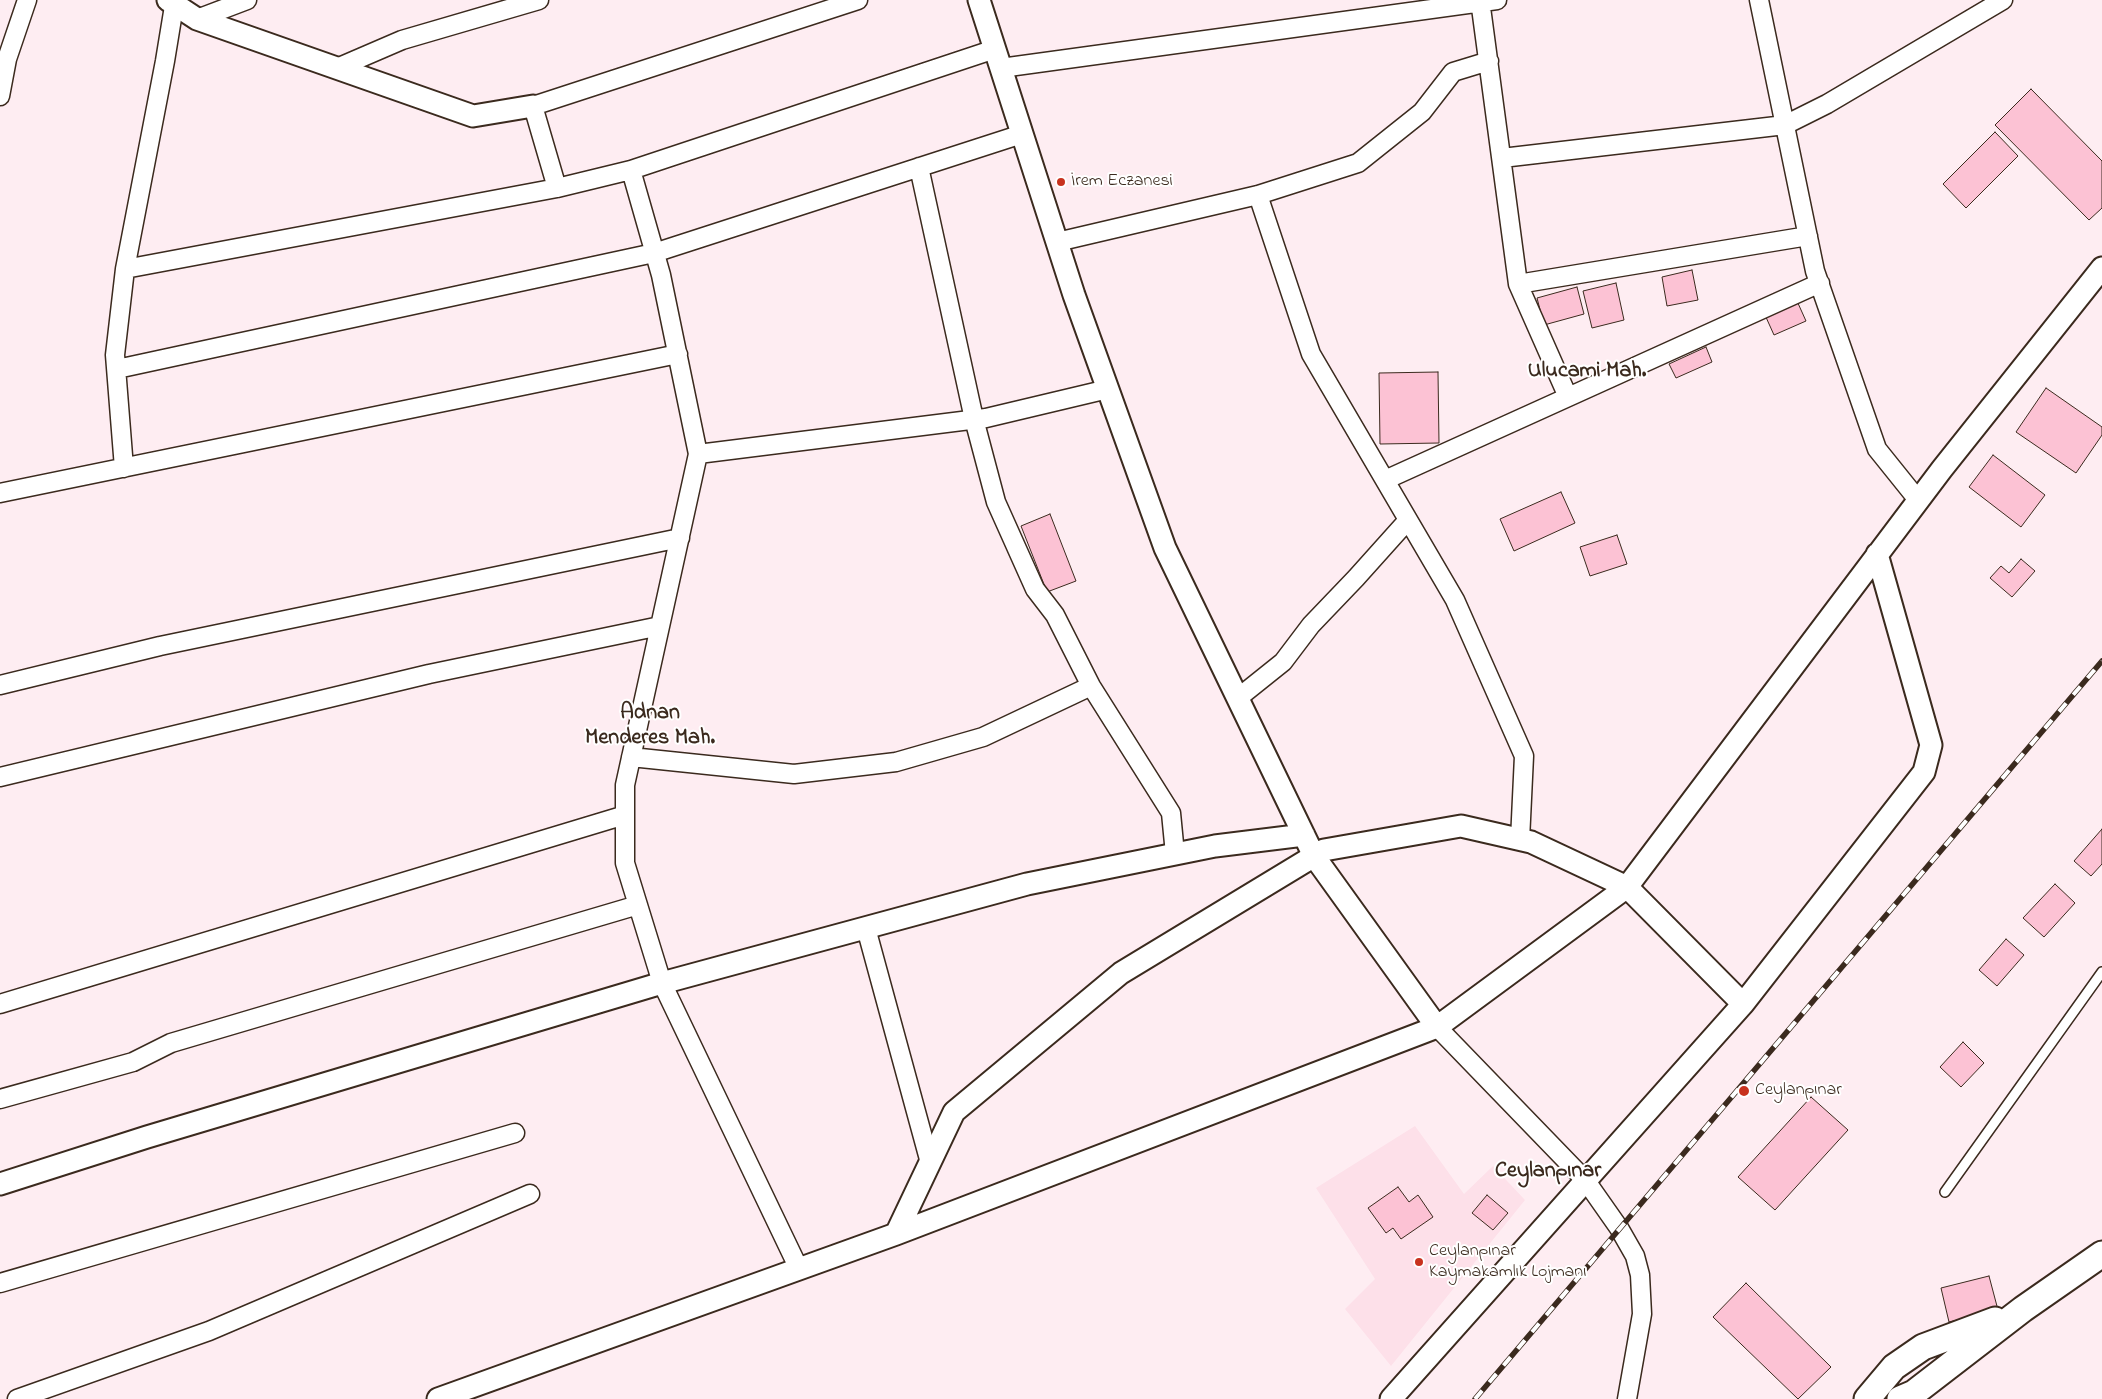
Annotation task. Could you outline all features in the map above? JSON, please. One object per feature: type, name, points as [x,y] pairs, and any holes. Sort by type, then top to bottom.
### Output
[{"type":"main road","points":[[1900,1399],[1914,1393],[2023,1309],[2102,1254]]},
{"type":"main road","points":[[1868,1399],[1894,1367],[1923,1347],[2023,1309]]},
{"type":"street","points":[[0,96],[7,59],[27,0]]},
{"type":"street","points":[[197,18],[247,0]]},
{"type":"street","points":[[337,68],[402,40],[539,0]]},
{"type":"street","points":[[124,468],[115,354],[125,269],[173,1],[197,18],[473,116],[533,106],[858,0]]},
{"type":"street","points":[[1759,0],[1815,271],[1877,448],[1918,500]]},
{"type":"street","points":[[1502,158],[1785,126],[1827,104],[2003,0]]},
{"type":"street","points":[[983,1],[998,59],[1057,242],[1165,548],[1314,856],[1437,1026],[1586,1181],[1619,1228],[1635,1256],[1642,1295],[1640,1332],[1627,1399]]},
{"type":"street","points":[[125,269],[557,188],[631,170],[998,59],[1486,1],[1489,61],[1518,284],[1568,397]]},
{"type":"street","points":[[1057,242],[1258,195],[1358,163],[1422,112],[1453,72],[1489,61]]},
{"type":"street","points":[[533,106],[557,188]]},
{"type":"street","points":[[117,369],[654,253],[1022,134]]},
{"type":"street","points":[[919,167],[974,419],[996,502],[1035,589],[1055,615],[1091,686],[1171,813],[1175,854]]},
{"type":"street","points":[[631,170],[661,275],[698,454],[625,785],[625,863],[662,983],[798,1269]]},
{"type":"street","points":[[1258,195],[1311,354],[1455,600],[1524,756],[1520,840]]},
{"type":"street","points":[[1518,284],[1808,236]]},
{"type":"street","points":[[438,1399],[896,1234],[1437,1026],[1626,886],[1918,500],[2102,268]]},
{"type":"street","points":[[1385,480],[1820,283]]},
{"type":"street","points":[[0,493],[678,354]]},
{"type":"street","points":[[698,454],[974,419],[1108,389]]},
{"type":"street","points":[[1238,698],[1283,662],[1311,625],[1408,520]]},
{"type":"street","points":[[0,685],[160,646],[680,538]]},
{"type":"street","points":[[1391,1399],[1743,1004],[1924,772],[1931,746],[1877,554]]},
{"type":"street","points":[[0,777],[420,676],[660,626]]},
{"type":"street","points":[[631,757],[794,774],[896,762],[983,737],[1091,686]]},
{"type":"street","points":[[0,1004],[625,815]]},
{"type":"street","points":[[896,1234],[954,1112],[1121,973],[1324,850],[1461,826],[1531,842],[1626,886],[1743,1004]]},
{"type":"street","points":[[0,1184],[662,983],[1027,884],[1215,846],[1304,835]]},
{"type":"street","points":[[0,1099],[133,1062],[171,1043],[638,905]]},
{"type":"street","points":[[866,928],[930,1163]]},
{"type":"street","points":[[0,1283],[515,1133]]},
{"type":"street","points":[[17,1399],[209,1331],[530,1194]]},
{"type":"lane","points":[[1945,1192],[2102,972]]},
{"type":"shaded area","name":"Ceylanpınar Kaymakamlık Lojmanı","points":[[1415,1126],[1464,1194],[1493,1166],[1525,1200],[1391,1366],[1345,1309],[1375,1279],[1316,1188]]},
{"type":"building","points":[[2031,89],[2102,161],[2102,208],[2089,220],[1995,125]]},
{"type":"building","points":[[1995,132],[2018,156],[1966,208],[1943,184]]},
{"type":"building","points":[[1692,270],[1698,300],[1667,306],[1662,277]]},
{"type":"building","points":[[1616,283],[1624,320],[1592,328],[1583,291]]},
{"type":"building","points":[[1577,287],[1584,314],[1544,325],[1537,298]]},
{"type":"building","points":[[1797,301],[1806,321],[1774,335],[1765,315]]},
{"type":"building","points":[[1706,347],[1712,362],[1676,378],[1669,364]]},
{"type":"building","points":[[1438,372],[1439,443],[1380,444],[1379,373]]},
{"type":"building","points":[[2046,388],[2102,427],[2102,435],[2076,473],[2016,432]]},
{"type":"building","points":[[1993,455],[2045,495],[2021,527],[1969,487]]},
{"type":"building","points":[[1561,492],[1575,523],[1514,551],[1500,519]]},
{"type":"building","points":[[1050,514],[1076,581],[1047,592],[1021,526]]},
{"type":"building","points":[[1617,535],[1627,564],[1590,576],[1580,547]]},
{"type":"building","points":[[2021,559],[2035,571],[2012,597],[1990,578],[2001,566],[2009,573]]},
{"type":"building","points":[[2102,829],[2102,864],[2091,876],[2074,861]]},
{"type":"building","points":[[2055,884],[2075,903],[2044,937],[2023,918]]},
{"type":"building","points":[[2006,939],[2024,955],[1997,986],[1979,970]]},
{"type":"building","points":[[1963,1042],[1984,1063],[1961,1087],[1940,1067]]},
{"type":"building","points":[[1811,1097],[1848,1130],[1775,1210],[1738,1177]]},
{"type":"building","name":"Ceylanpınar Kaymakamlık Lojmanı","points":[[1398,1187],[1409,1202],[1418,1195],[1433,1217],[1401,1239],[1393,1228],[1386,1233],[1368,1208]]},
{"type":"building","points":[[1487,1195],[1508,1213],[1493,1230],[1472,1213]]},
{"type":"building","points":[[1989,1276],[1998,1310],[1949,1322],[1941,1288]]},
{"type":"building","points":[[1746,1283],[1831,1367],[1798,1399],[1713,1317]]},
{"type":"railway","points":[[1475,1399],[2102,661]]},
{"type":"place","name":"İrem Eczanesi","points":[[1061,182]]},
{"type":"place","name":"Ceylanpınar","points":[[1744,1091]]},
{"type":"place","name":"Ceylanpınar Kaymakamlık Lojmanı","points":[[1419,1262]]},
{"type":"district","name":"Ulucami Mah.","points":[[1587,372]]},
{"type":"district","name":"Adnan Menderes Mah.","points":[[650,726]]},
{"type":"district","name":"Ceylanpınar","points":[[1548,1172]]}]
